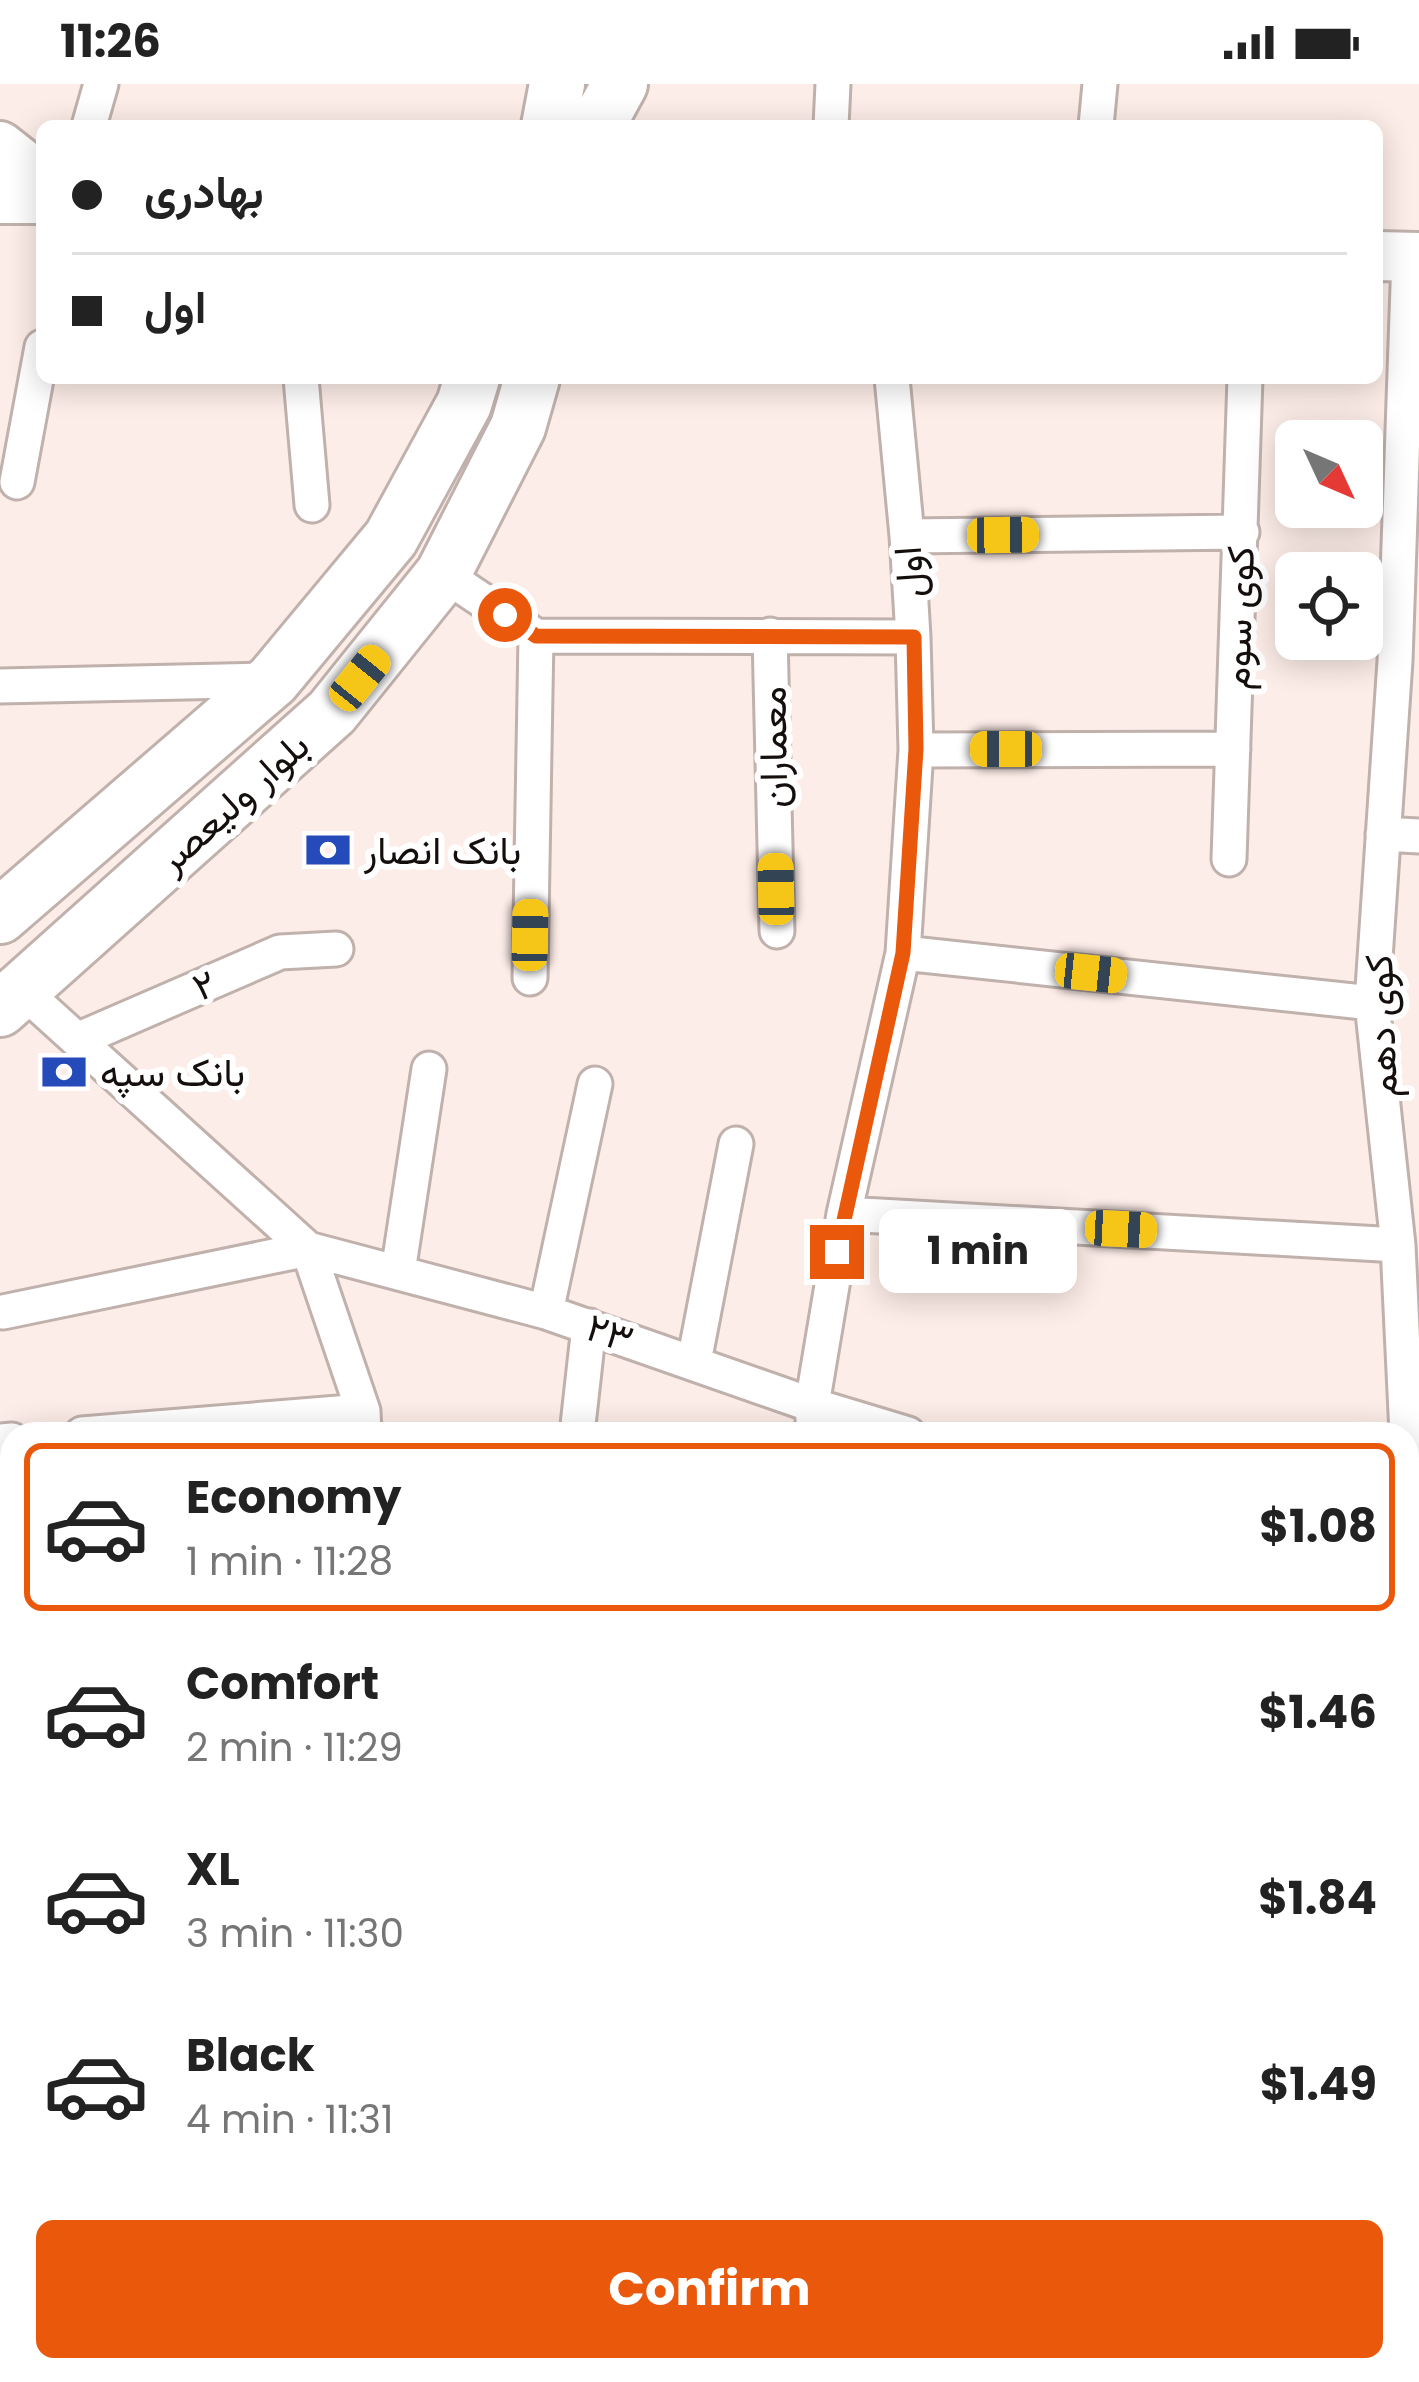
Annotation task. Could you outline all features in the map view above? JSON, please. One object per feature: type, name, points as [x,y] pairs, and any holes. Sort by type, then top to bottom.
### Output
[{"type":"main road","points":[[545,84],[548,120]]},
{"type":"main road","points":[[549,120],[557,84]]},
{"type":"main road","points":[[596,120],[600,84]]},
{"type":"main road","points":[[599,120],[620,84]]},
{"type":"main road","name":"بلوار ولیعصر","points":[[5,908],[272,680],[391,538],[464,404],[470,384]]},
{"type":"main road","name":"بلوار ولیعصر","points":[[12,1000],[332,712],[443,574],[518,427],[530,384]]},
{"type":"street","points":[[91,120],[101,84]]},
{"type":"street","points":[[831,120],[833,84]]},
{"type":"street","points":[[1097,120],[1100,84]]},
{"type":"street","points":[[0,146],[36,173]]},
{"type":"street","points":[[0,199],[36,199]]},
{"type":"street","name":"کوی دهم","points":[[1402,257],[1407,662],[1383,834],[1372,1003],[1398,1244],[1406,1422]]},
{"type":"street","points":[[17,482],[36,379]]},
{"type":"street","points":[[302,384],[312,505]]},
{"type":"street","name":"اول","points":[[813,1420],[844,1214],[903,953],[916,749],[914,637],[893,384]]},
{"type":"street","name":"کوی سوم","points":[[1228,859],[1245,384]]},
{"type":"street","points":[[907,536],[1242,532]]},
{"type":"street","points":[[443,574],[536,636],[914,637]]},
{"type":"street","name":"معماران","points":[[770,635],[777,931]]},
{"type":"street","points":[[530,978],[536,636]]},
{"type":"street","points":[[0,686],[272,680]]},
{"type":"street","points":[[916,749],[1233,749]]},
{"type":"street","points":[[1383,834],[1419,836]]},
{"type":"street","name":"۲","points":[[77,1040],[280,952],[336,949]]},
{"type":"street","points":[[903,953],[1372,1003]]},
{"type":"street","points":[[12,1000],[77,1040],[308,1249],[364,1422]]},
{"type":"street","points":[[398,1272],[429,1069]]},
{"type":"street","points":[[546,1312],[595,1084]]},
{"type":"street","points":[[694,1362],[736,1144]]},
{"type":"street","points":[[844,1214],[1398,1244]]},
{"type":"street","points":[[3,1312],[308,1249]]},
{"type":"street","name":"۲۳","points":[[308,1249],[590,1326],[694,1362],[813,1420]]},
{"type":"street","points":[[579,1422],[590,1326]]},
{"type":"place","name":"بانک انصار","points":[[328,850]]},
{"type":"place","name":"بانک سپه","points":[[64,1072]]},
{"type":"route","points":[[505,615],[536,636],[914,637],[916,749],[903,953],[837,1252]]}]
